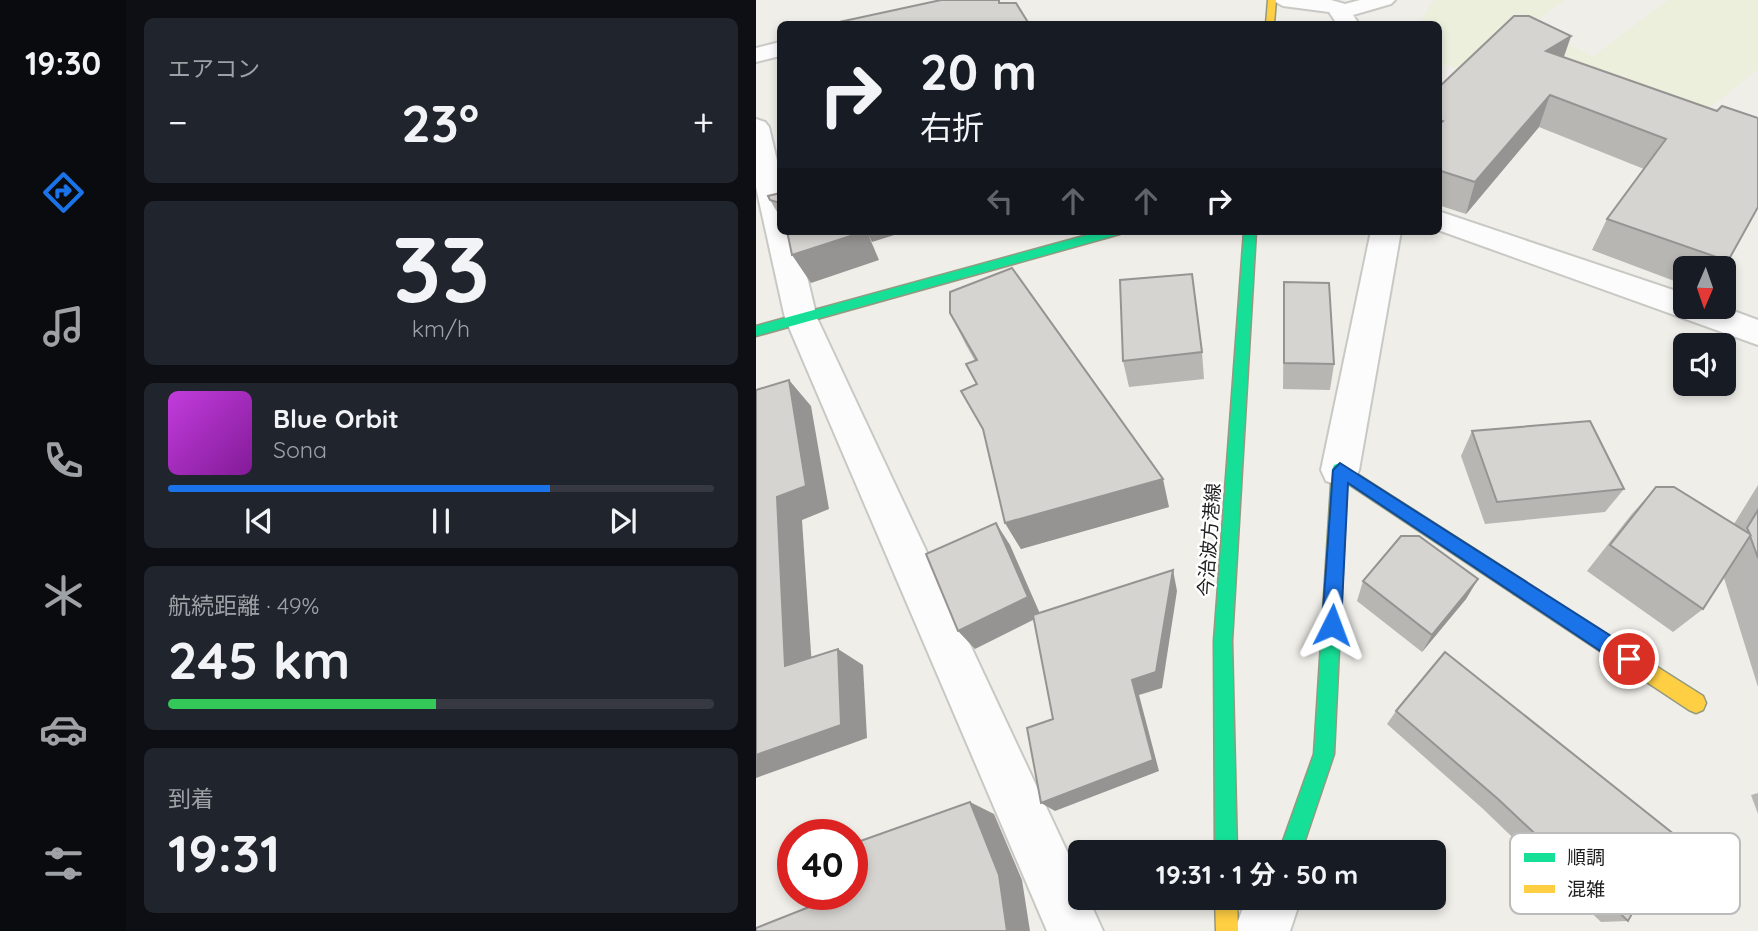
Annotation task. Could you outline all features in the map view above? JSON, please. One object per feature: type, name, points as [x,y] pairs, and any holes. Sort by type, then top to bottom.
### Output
[{"type":"street","points":[[1269,21],[1272,0]]},
{"type":"street","points":[[1283,0],[1336,7],[1344,18],[1384,0]]},
{"type":"street","points":[[756,55],[777,50]]},
{"type":"street","points":[[756,127],[777,214]]},
{"type":"street","points":[[1442,221],[1673,302]]},
{"type":"street","points":[[782,235],[801,318],[1074,931]]},
{"type":"street","points":[[756,331],[1102,235]]},
{"type":"street","name":"今治波方港線","points":[[1226,840],[1223,641],[1250,235]]},
{"type":"street","points":[[1294,840],[1324,754],[1340,470],[1386,235]]},
{"type":"street","points":[[1722,319],[1758,332]]},
{"type":"street","points":[[1340,470],[1696,703]]},
{"type":"street","points":[[1226,910],[1227,931]]},
{"type":"street","points":[[1262,931],[1270,910]]},
{"type":"green space","points":[[1433,0],[1565,0],[1527,28],[1594,56],[1668,0],[1758,0],[1758,69],[1682,130],[1442,64],[1442,21],[1421,21]]},
{"type":"building","points":[[941,0],[999,0],[999,3],[1016,3],[1027,21],[844,21]]},
{"type":"building","points":[[1514,16],[1529,16],[1571,36],[1546,51],[1717,111],[1722,106],[1758,118],[1758,207],[1731,256],[1714,256],[1607,219],[1666,139],[1550,95],[1475,182],[1442,171],[1442,84]]},
{"type":"building","points":[[777,194],[777,202],[770,200],[768,196]]},
{"type":"building","points":[[788,235],[854,235],[792,255]]},
{"type":"building","points":[[1012,268],[1163,479],[1005,523],[983,429],[961,391],[977,384],[966,364],[977,360],[950,313],[950,292]]},
{"type":"building","points":[[1192,274],[1202,352],[1123,361],[1120,280]]},
{"type":"building","points":[[1284,282],[1329,283],[1334,364],[1284,363]]},
{"type":"building","points":[[789,380],[806,486],[777,497],[785,666],[838,649],[841,725],[756,755],[756,390]]},
{"type":"building","points":[[1590,421],[1624,489],[1497,502],[1472,431]]},
{"type":"building","points":[[1656,487],[1674,487],[1750,534],[1747,528],[1758,510],[1758,558],[1750,536],[1703,609],[1610,545]]},
{"type":"building","points":[[996,523],[1028,597],[958,631],[926,554]]},
{"type":"building","points":[[1401,536],[1419,536],[1478,579],[1432,635],[1363,581]]},
{"type":"building","points":[[1173,570],[1156,672],[1132,680],[1153,760],[1041,803],[1027,728],[1053,719],[1033,615]]},
{"type":"building","points":[[1445,652],[1672,833],[1534,833],[1396,711]]},
{"type":"building","points":[[970,802],[999,875],[1007,931],[756,931],[756,928],[802,910],[868,910],[868,838]]},
{"type":"building","points":[[1621,914],[1632,914],[1628,921]]},
{"type":"traffic: fast","points":[[756,331],[1102,235]]},
{"type":"traffic: fast","points":[[1226,840],[1223,641],[1250,235]]},
{"type":"traffic: fast","points":[[1294,840],[1324,754],[1340,470],[1520,588]]},
{"type":"traffic: slow","points":[[1270,21],[1272,0]]},
{"type":"traffic: slow","points":[[1520,588],[1696,703]]},
{"type":"traffic: slow","points":[[1226,910],[1227,931]]},
{"type":"route","points":[[1332,625],[1340,470],[1629,659]]}]
